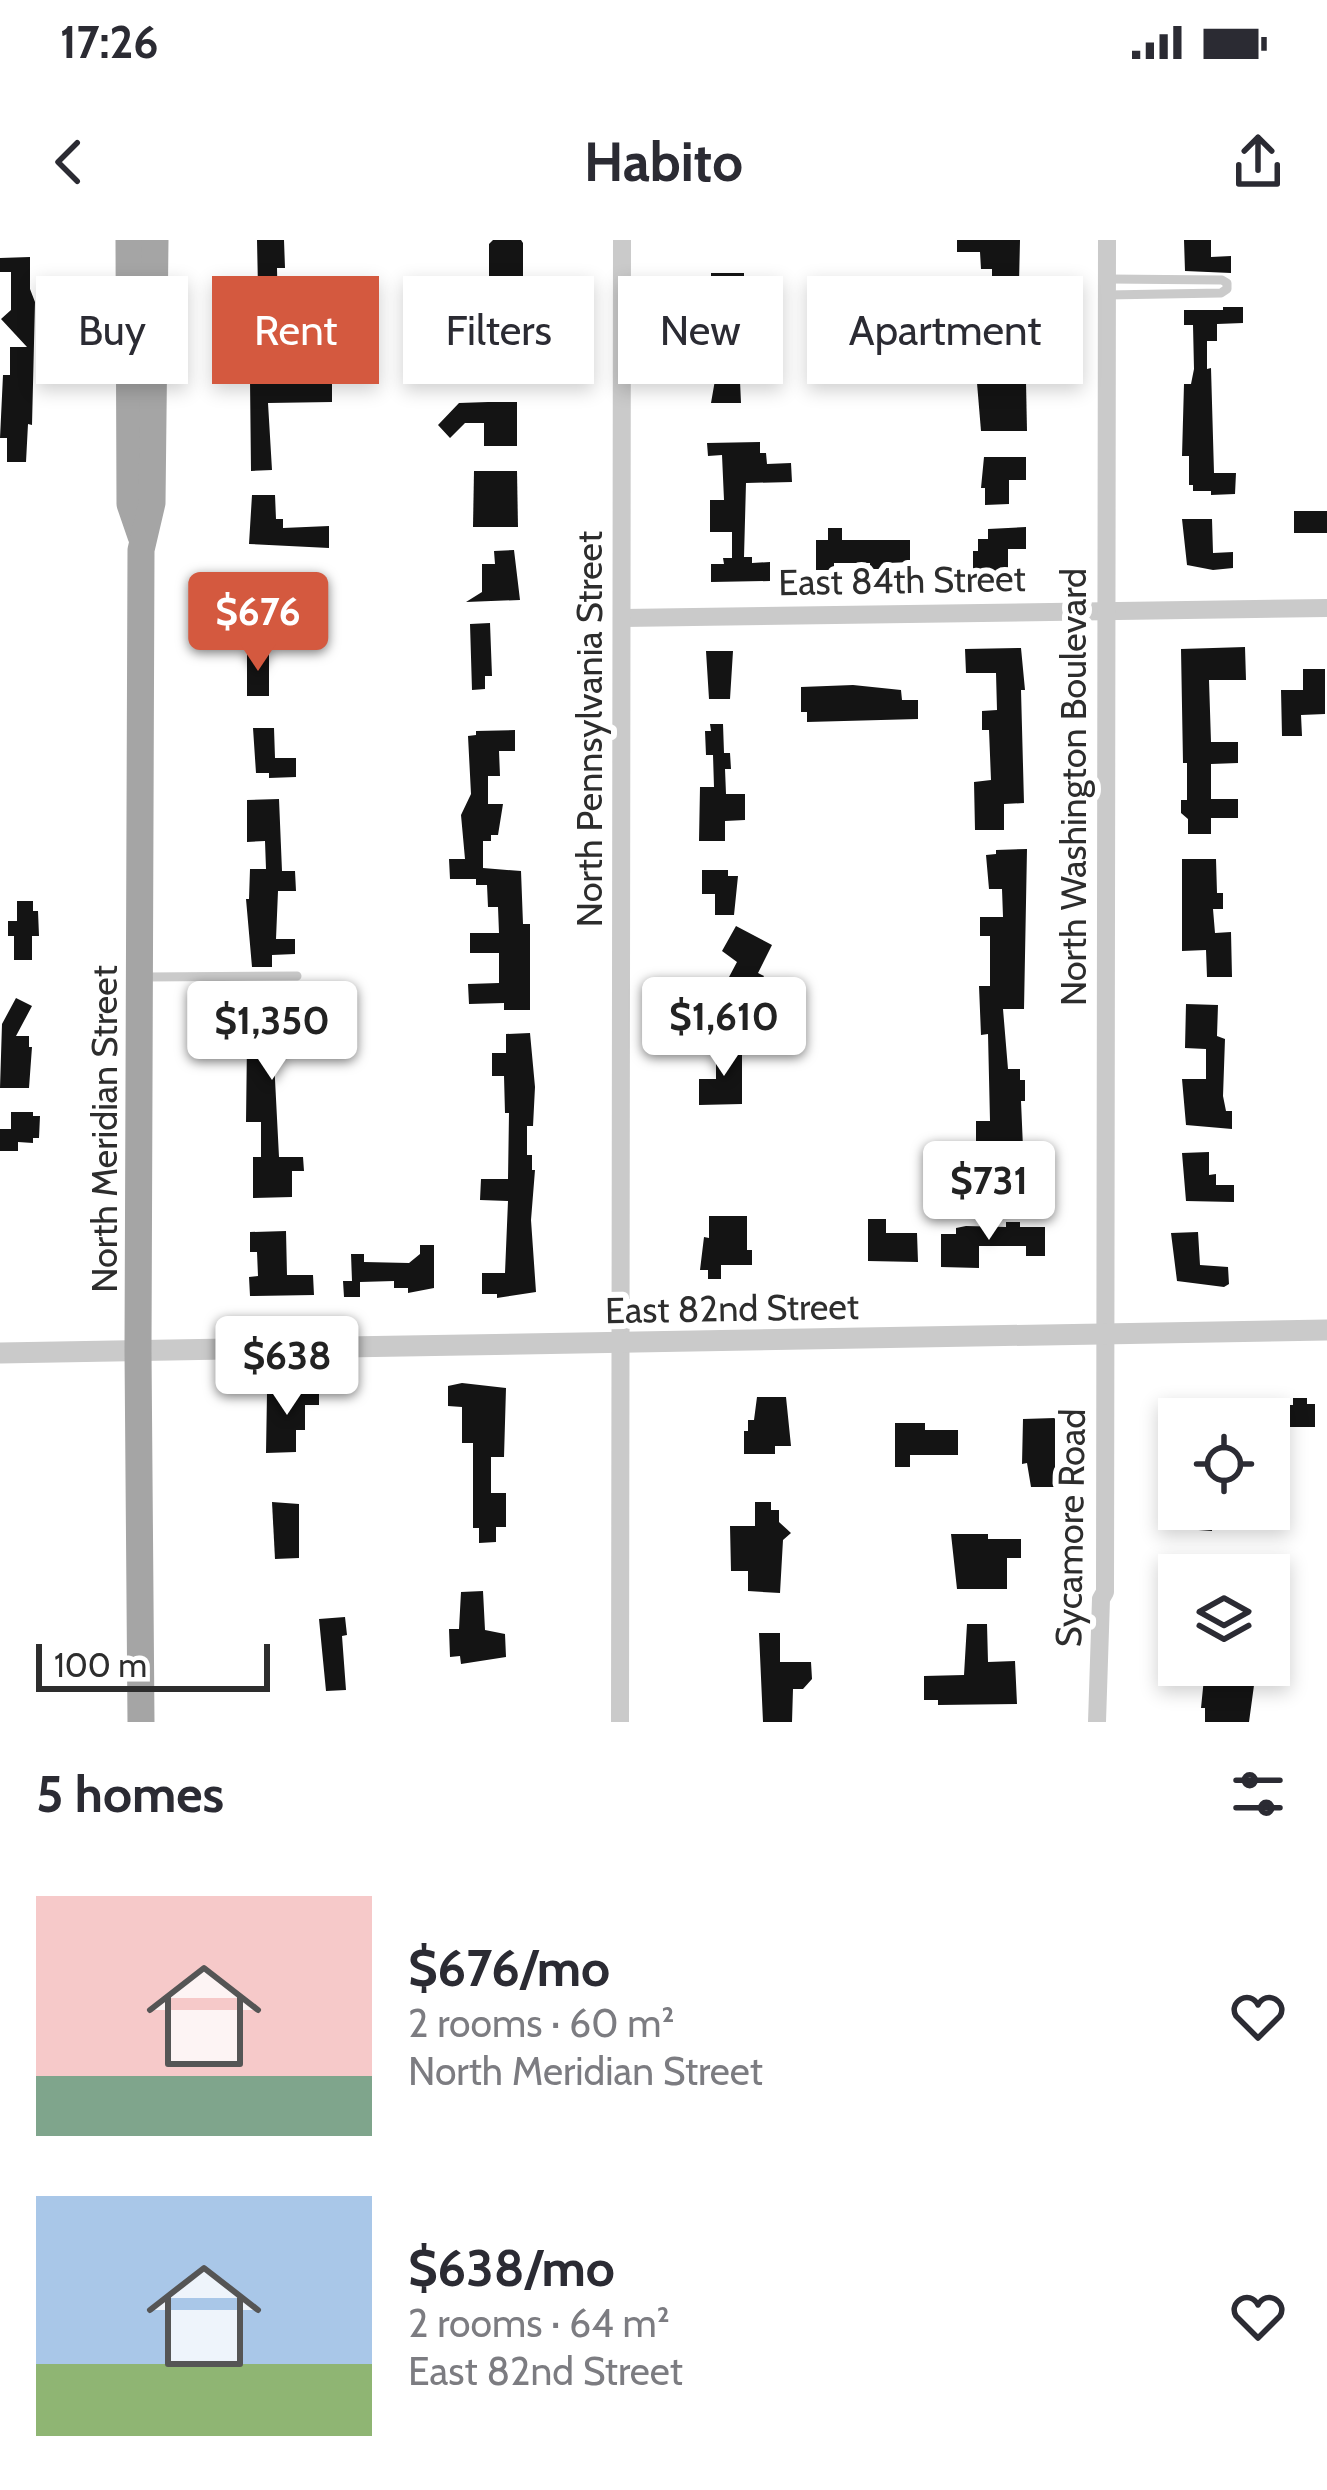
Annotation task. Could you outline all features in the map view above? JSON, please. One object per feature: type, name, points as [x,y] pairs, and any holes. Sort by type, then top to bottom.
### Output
[{"type":"main road","name":"North Meridian Street","points":[[129,240],[130,504],[141,536]]},
{"type":"main road","name":"North Meridian Street","points":[[142,1722],[138,1351],[141,536],[152,502],[155,240]]},
{"type":"street","name":"North Pennsylvania Street","points":[[620,1722],[622,240]]},
{"type":"street","name":"North Washington Boulevard","points":[[1105,1334],[1107,240]]},
{"type":"street","name":"East 84th Street","points":[[623,618],[1327,608]]},
{"type":"street","name":"East 82nd Street","points":[[0,1354],[1327,1330]]},
{"type":"street","name":"Sycamore Road","points":[[1097,1722],[1105,1592],[1105,1334]]},
{"type":"lane","points":[[1222,280],[1227,283],[1220,293],[1107,287],[1222,280]]},
{"type":"lane","points":[[141,977],[297,976]]},
{"type":"building","points":[[257,240],[284,240],[285,268],[277,268],[277,276],[258,276]]},
{"type":"building","points":[[521,240],[523,276],[489,276],[489,244]]},
{"type":"building","points":[[957,240],[1020,240],[1019,276],[992,276],[992,269],[981,269],[980,252],[957,252]]},
{"type":"building","points":[[1184,240],[1211,240],[1211,257],[1231,256],[1231,273],[1185,271]]},
{"type":"building","points":[[30,257],[35,302],[32,425],[28,424],[26,462],[7,462],[7,438],[0,438],[3,375],[10,375],[10,347],[27,347],[1,319],[11,310],[11,272],[0,272],[0,258]]},
{"type":"building","points":[[711,273],[744,273],[744,276]]},
{"type":"building","points":[[1243,307],[1243,323],[1217,324],[1217,341],[1207,341],[1214,473],[1236,473],[1235,494],[1211,495],[1211,491],[1193,491],[1189,456],[1182,456],[1184,384],[1191,384],[1194,369],[1193,325],[1184,325],[1184,310]]},
{"type":"building","points":[[250,384],[332,384],[332,402],[268,403],[272,470],[251,471]]},
{"type":"building","points":[[714,384],[740,384],[741,403],[711,403]]},
{"type":"building","points":[[977,384],[1026,384],[1027,431],[981,431]]},
{"type":"building","points":[[517,402],[517,446],[484,446],[484,423],[465,423],[450,438],[438,425],[459,403]]},
{"type":"building","points":[[760,442],[767,464],[791,463],[792,482],[746,483],[744,557],[752,557],[752,563],[770,562],[770,581],[711,582],[711,564],[732,558],[732,532],[710,532],[710,500],[724,500],[722,455],[708,456],[707,443]]},
{"type":"building","points":[[984,457],[1026,457],[1026,480],[1009,480],[1009,504],[985,505],[985,488],[981,488]]},
{"type":"building","points":[[474,471],[517,471],[518,527],[473,527]]},
{"type":"building","points":[[252,495],[275,495],[276,519],[283,519],[283,528],[329,526],[329,548],[249,544]]},
{"type":"building","points":[[1294,511],[1327,511],[1327,533],[1294,533]]},
{"type":"building","points":[[1182,519],[1212,519],[1213,553],[1233,552],[1233,568],[1187,565]]},
{"type":"building","points":[[1026,527],[1026,549],[1008,549],[1008,571],[973,574],[973,551],[978,551],[978,539],[988,539],[988,529]]},
{"type":"building","points":[[828,528],[842,528],[842,540],[910,540],[910,562],[888,563],[888,569],[870,569],[870,563],[834,563],[834,570],[816,570],[816,540],[828,540]]},
{"type":"building","points":[[514,550],[520,600],[466,602],[482,592],[482,564],[495,564],[494,551]]},
{"type":"building","points":[[265,572],[286,572],[286,614],[251,614],[251,592],[265,591]]},
{"type":"building","points":[[490,623],[492,676],[485,676],[485,689],[472,690],[470,624]]},
{"type":"building","points":[[1245,647],[1246,680],[1209,680],[1211,742],[1238,742],[1238,763],[1211,764],[1211,799],[1238,799],[1238,818],[1211,818],[1211,834],[1188,834],[1188,819],[1181,813],[1181,800],[1187,800],[1187,763],[1183,763],[1181,649]]},
{"type":"building","points":[[1021,648],[1024,803],[1004,804],[1004,830],[975,830],[974,782],[991,780],[989,730],[982,730],[982,711],[997,710],[996,673],[966,673],[965,649]]},
{"type":"building","points":[[706,651],[733,651],[730,699],[709,699]]},
{"type":"building","points":[[247,652],[269,652],[269,696],[247,696]]},
{"type":"building","points":[[1303,669],[1325,669],[1325,714],[1301,715],[1302,736],[1282,736],[1281,690],[1303,690]]},
{"type":"building","points":[[801,687],[901,690],[902,700],[918,700],[918,719],[807,722],[807,712],[801,712]]},
{"type":"building","points":[[710,724],[723,724],[724,753],[730,753],[726,794],[745,794],[745,820],[725,821],[725,841],[699,841],[700,787],[714,787],[713,755],[706,755],[705,731],[711,731]]},
{"type":"building","points":[[253,728],[274,728],[275,758],[296,758],[296,777],[269,778],[269,773],[256,773]]},
{"type":"building","points":[[515,730],[515,751],[499,751],[500,776],[488,776],[488,804],[503,804],[498,835],[483,841],[483,868],[521,871],[523,924],[530,924],[530,1010],[504,1010],[504,1003],[469,1004],[468,984],[499,983],[499,953],[470,953],[470,933],[499,933],[498,907],[488,907],[487,885],[476,885],[476,879],[450,879],[449,859],[465,859],[461,815],[471,794],[468,736],[476,731]]},
{"type":"building","points":[[279,799],[282,871],[295,871],[296,891],[278,891],[276,939],[295,939],[295,954],[272,955],[272,967],[252,967],[246,899],[250,869],[266,869],[265,841],[247,842],[247,800]]},
{"type":"building","points":[[1027,849],[1024,1009],[1003,1009],[1008,1069],[1020,1069],[1020,1080],[1025,1080],[1025,1101],[1021,1101],[1024,1171],[970,1171],[970,1156],[976,1156],[976,1121],[990,1121],[988,1034],[981,1035],[979,986],[990,986],[990,936],[980,936],[980,917],[1003,917],[1002,889],[989,889],[986,855]]},
{"type":"building","points":[[1182,859],[1216,859],[1217,893],[1223,893],[1223,909],[1213,909],[1215,933],[1231,932],[1232,977],[1207,977],[1206,950],[1182,951]]},
{"type":"building","points":[[702,870],[728,870],[728,876],[738,876],[734,915],[715,915],[715,894],[702,894]]},
{"type":"building","points":[[17,901],[33,901],[33,911],[38,911],[39,936],[32,936],[32,960],[14,960],[14,936],[8,936],[8,921],[17,921]]},
{"type":"building","points":[[736,926],[772,945],[758,973],[764,976],[746,1009],[738,1005],[731,1019],[712,1009],[737,962],[722,951]]},
{"type":"building","points":[[281,985],[281,1007],[325,1006],[325,1026],[287,1027],[287,1059],[274,1060],[279,1157],[303,1157],[304,1171],[292,1171],[292,1197],[253,1198],[253,1157],[261,1157],[261,1122],[246,1122],[247,1042],[252,1042],[248,986]]},
{"type":"building","points":[[16,998],[32,1006],[16,1036],[29,1036],[32,1047],[29,1088],[0,1088],[2,1024]]},
{"type":"building","points":[[1186,1004],[1218,1005],[1217,1036],[1225,1039],[1223,1096],[1226,1111],[1232,1111],[1232,1129],[1186,1125],[1182,1079],[1206,1079],[1206,1049],[1185,1048]]},
{"type":"building","points":[[530,1033],[535,1087],[527,1155],[532,1155],[535,1170],[531,1220],[536,1292],[497,1298],[497,1294],[482,1294],[482,1273],[505,1273],[508,1201],[480,1200],[481,1179],[508,1179],[509,1113],[505,1113],[504,1076],[492,1076],[492,1053],[506,1053],[506,1034]]},
{"type":"building","points":[[716,1047],[742,1047],[742,1104],[699,1105],[699,1079],[716,1079]]},
{"type":"building","points":[[11,1112],[40,1116],[39,1138],[33,1138],[33,1143],[18,1142],[18,1151],[0,1151],[0,1129],[11,1129]]},
{"type":"building","points":[[1209,1152],[1209,1175],[1216,1174],[1216,1185],[1234,1185],[1234,1202],[1186,1201],[1182,1153]]},
{"type":"building","points":[[709,1216],[747,1216],[752,1265],[721,1265],[721,1279],[708,1279],[708,1270],[700,1270],[704,1237],[709,1238]]},
{"type":"building","points":[[868,1219],[886,1219],[886,1233],[917,1233],[918,1262],[868,1261]]},
{"type":"building","points":[[1006,1222],[1045,1227],[1045,1256],[1026,1256],[1026,1246],[979,1246],[979,1268],[941,1267],[941,1234],[956,1234],[956,1228],[966,1226],[1006,1227]]},
{"type":"building","points":[[286,1231],[287,1275],[313,1275],[314,1295],[250,1296],[249,1277],[258,1276],[250,1232]]},
{"type":"building","points":[[1198,1232],[1200,1265],[1228,1267],[1229,1284],[1224,1287],[1177,1281],[1171,1233]]},
{"type":"building","points":[[420,1245],[434,1245],[434,1288],[408,1293],[408,1288],[394,1288],[394,1281],[360,1282],[360,1297],[344,1297],[343,1281],[352,1281],[351,1254],[364,1254],[364,1262],[409,1263],[420,1254]]},
{"type":"building","points":[[448,1386],[506,1388],[504,1457],[491,1457],[491,1493],[506,1493],[506,1527],[496,1527],[496,1542],[479,1543],[479,1528],[473,1528],[473,1443],[462,1443],[462,1407],[448,1406]]},
{"type":"building","points":[[319,1387],[319,1405],[305,1405],[305,1430],[296,1430],[296,1452],[266,1453],[267,1393]]},
{"type":"building","points":[[757,1397],[786,1397],[791,1446],[775,1446],[775,1454],[744,1454],[744,1431],[748,1431],[748,1420],[754,1420]]},
{"type":"building","points":[[1293,1398],[1307,1398],[1307,1404],[1315,1404],[1315,1427],[1290,1427]]},
{"type":"building","points":[[1055,1418],[1055,1487],[1031,1487],[1027,1463],[1022,1464],[1023,1419]]},
{"type":"building","points":[[895,1423],[925,1423],[925,1430],[958,1430],[958,1455],[910,1455],[910,1467],[895,1467]]},
{"type":"building","points":[[272,1502],[299,1504],[299,1558],[275,1559]]},
{"type":"building","points":[[755,1502],[771,1502],[771,1510],[779,1510],[779,1522],[791,1533],[783,1540],[780,1593],[748,1591],[748,1571],[731,1571],[730,1526],[755,1526]]},
{"type":"building","points":[[951,1534],[1021,1539],[1021,1558],[1007,1558],[1007,1589],[957,1589]]},
{"type":"building","points":[[483,1591],[485,1630],[505,1634],[506,1657],[461,1664],[460,1656],[450,1657],[449,1629],[459,1629],[461,1592]]},
{"type":"building","points":[[345,1617],[346,1690],[326,1691],[319,1619]]},
{"type":"building","points":[[967,1624],[987,1624],[988,1662],[1015,1661],[1017,1704],[938,1705],[938,1700],[924,1700],[924,1676],[964,1675]]},
{"type":"building","points":[[759,1633],[780,1633],[780,1662],[811,1662],[812,1679],[803,1689],[793,1689],[792,1722],[763,1722]]},
{"type":"building","points":[[1203,1686],[1254,1686],[1249,1722],[1205,1722],[1205,1708],[1201,1708]]}]
